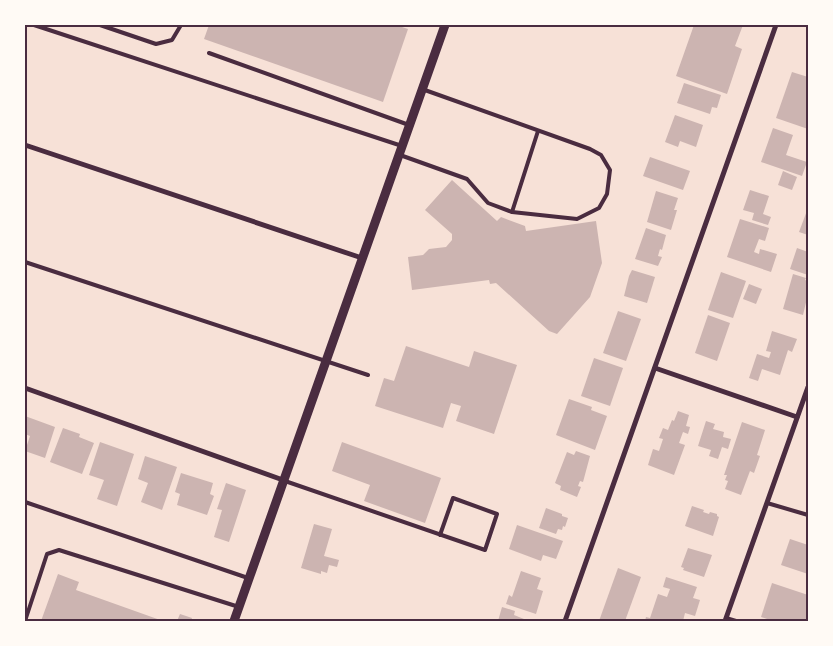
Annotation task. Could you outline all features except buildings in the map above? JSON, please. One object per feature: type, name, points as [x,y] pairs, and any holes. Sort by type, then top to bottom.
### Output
[{"type":"street","points":[[234,621],[444,25]]},
{"type":"street","points":[[565,621],[776,25]]},
{"type":"street","points":[[25,145],[362,258]]},
{"type":"street","points":[[655,368],[797,417]]},
{"type":"street","points":[[726,619],[808,387]]},
{"type":"street","points":[[25,388],[283,480]]},
{"type":"lane","points":[[34,25],[400,150],[467,179],[488,203],[512,212],[578,219],[599,208],[607,194],[610,170],[601,155],[590,149],[422,89]]},
{"type":"lane","points":[[100,25],[156,44],[172,40],[181,25]]},
{"type":"lane","points":[[208,53],[410,125]]},
{"type":"lane","points":[[512,212],[538,131]]},
{"type":"lane","points":[[25,262],[368,375]]},
{"type":"lane","points":[[283,480],[440,535],[485,550],[497,514],[453,498],[440,535]]},
{"type":"lane","points":[[25,502],[249,578]]},
{"type":"lane","points":[[767,503],[808,515]]},
{"type":"lane","points":[[26,621],[47,554],[59,550],[239,607]]},
{"type":"lane","points":[[726,619],[736,621]]}]
